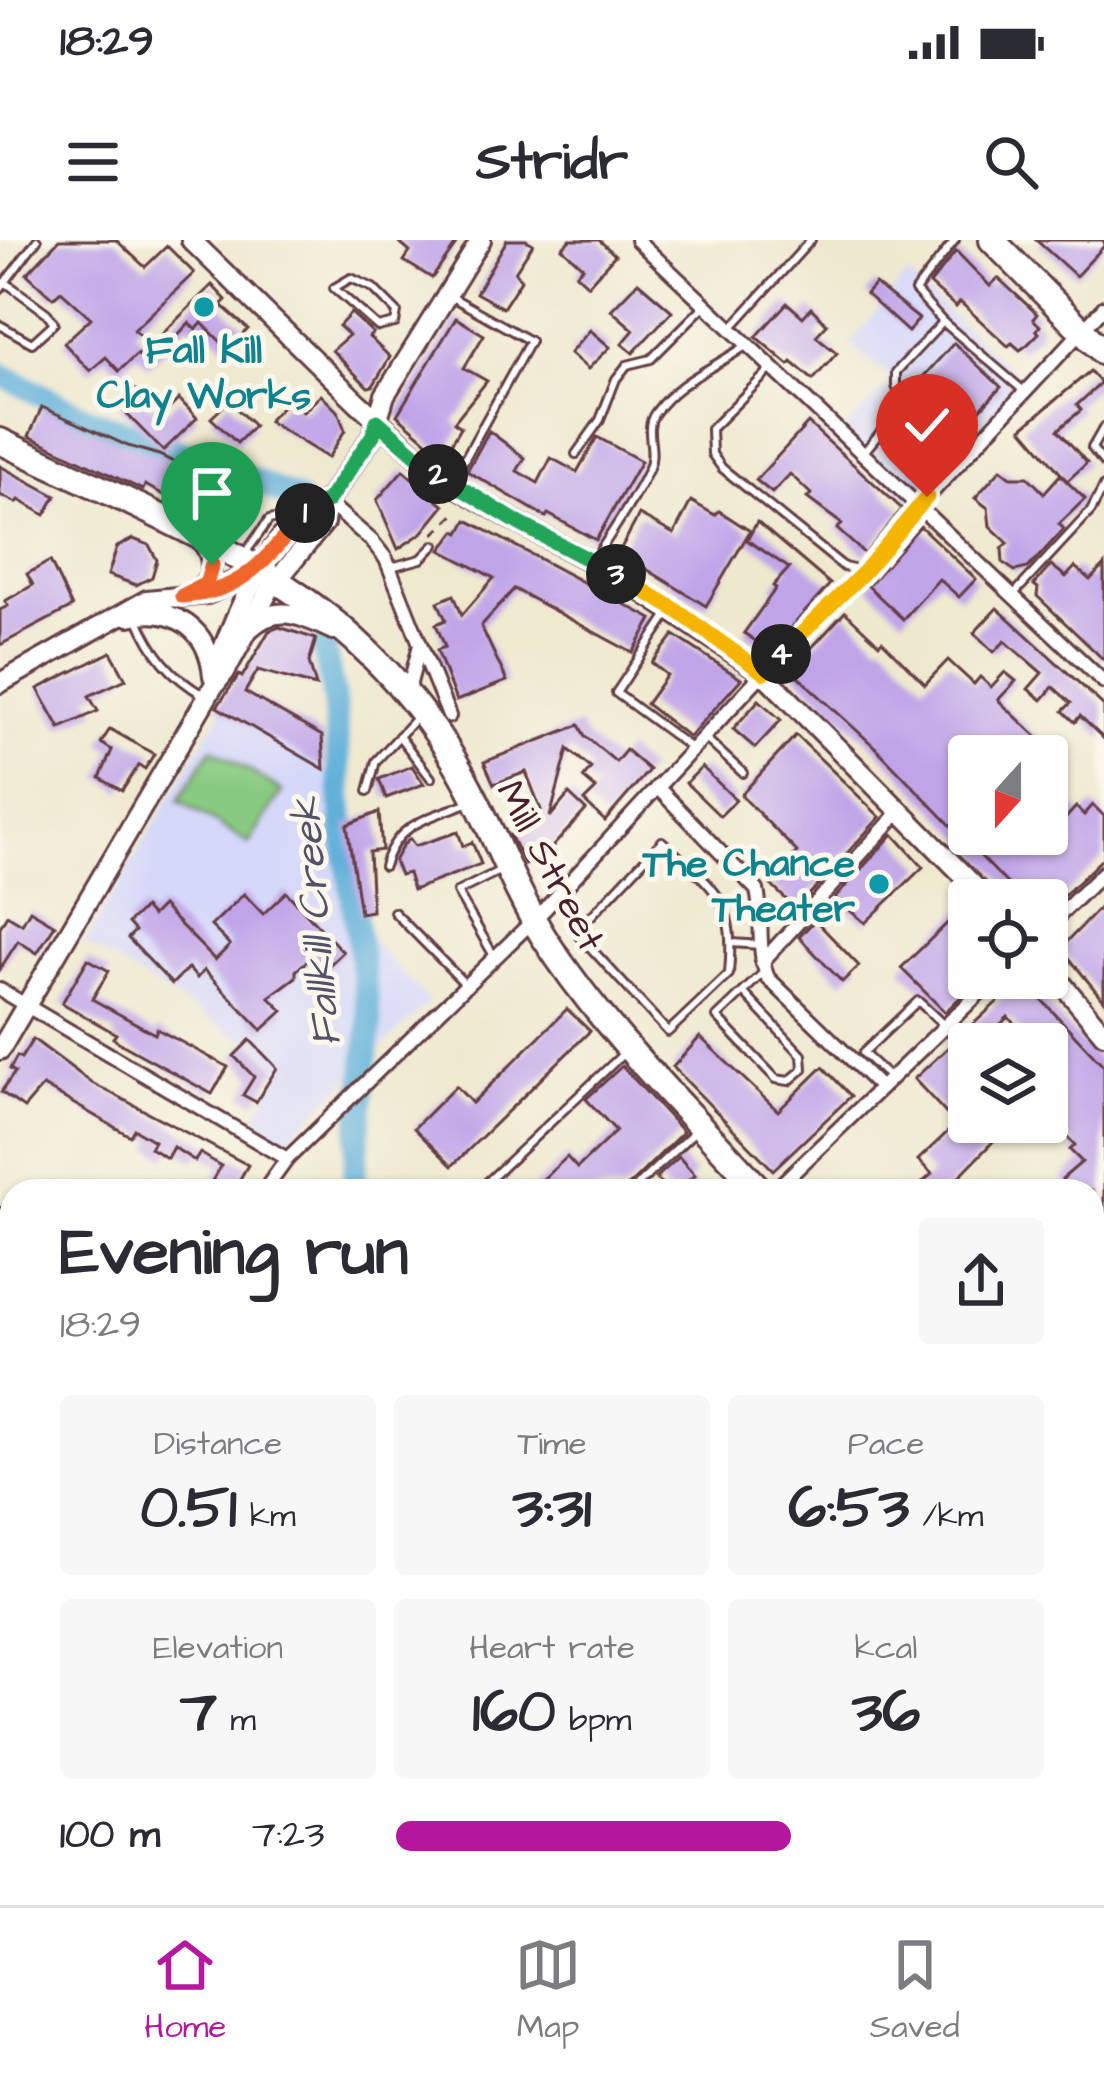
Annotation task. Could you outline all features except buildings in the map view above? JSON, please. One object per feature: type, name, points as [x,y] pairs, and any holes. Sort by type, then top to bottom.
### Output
[{"type":"highway","points":[[992,240],[1104,353]]},
{"type":"highway","name":"Mill Street","points":[[0,441],[259,570],[355,640],[418,708],[476,800],[534,921],[579,988],[750,1179]]},
{"type":"street","points":[[0,683],[127,617],[147,600],[214,592],[259,570],[324,523],[327,502],[373,435],[385,395],[481,240]]},
{"type":"street","points":[[637,240],[1104,682]]},
{"type":"street","points":[[202,244],[377,421],[451,483],[673,608],[764,673],[968,879]]},
{"type":"street","points":[[273,1179],[287,1159],[534,921],[864,572],[918,507],[1104,307]]},
{"type":"street","points":[[210,692],[221,652],[259,570],[313,505],[327,502]]},
{"type":"street","points":[[327,502],[372,542],[390,567],[449,716]]},
{"type":"street","points":[[182,596],[201,589],[212,572],[210,554],[200,539]]},
{"type":"street","points":[[0,1050],[225,673],[243,637],[259,570]]},
{"type":"street","points":[[243,637],[266,616],[288,612],[355,640]]},
{"type":"street","points":[[127,617],[164,613],[192,627],[208,650],[210,692]]},
{"type":"street","points":[[418,708],[410,683],[420,658],[419,638]]},
{"type":"street","points":[[657,787],[749,878],[761,908],[764,967],[886,1083]]},
{"type":"street","points":[[764,967],[901,810]]},
{"type":"street","points":[[1068,907],[1104,872]]},
{"type":"street","points":[[0,990],[287,1159]]},
{"type":"street","points":[[1068,991],[1104,1034]]},
{"type":"street","points":[[786,1179],[973,999]]},
{"type":"lane","points":[[0,325],[32,344],[54,323],[47,313],[3,286],[37,240]]},
{"type":"lane","points":[[730,330],[811,240]]},
{"type":"lane","points":[[955,240],[915,291],[943,322],[1024,392]]},
{"type":"lane","points":[[351,278],[365,282],[398,318],[388,327],[377,327],[334,288],[351,278]]},
{"type":"lane","points":[[448,295],[530,341],[451,483]]},
{"type":"lane","points":[[576,454],[600,420],[616,379],[627,365],[651,359],[705,305]]},
{"type":"lane","points":[[862,454],[904,404],[896,372],[943,322]]},
{"type":"lane","points":[[593,562],[650,467],[649,426],[656,411],[700,371],[747,345]]},
{"type":"lane","points":[[771,369],[711,429],[712,454],[844,567],[864,572]]},
{"type":"lane","points":[[1104,427],[1092,448],[1104,463]]},
{"type":"lane","points":[[1012,595],[1091,512],[1104,486]]},
{"type":"lane","points":[[390,567],[421,559],[435,544]]},
{"type":"lane","points":[[673,608],[616,693],[692,749]]},
{"type":"lane","points":[[127,617],[176,679],[210,692]]},
{"type":"lane","points":[[368,790],[376,760],[418,708]]},
{"type":"lane","points":[[399,736],[431,778]]},
{"type":"lane","points":[[704,736],[743,773]]},
{"type":"lane","points":[[384,866],[391,842],[405,828],[476,800]]},
{"type":"lane","points":[[662,841],[728,907],[732,943],[729,974],[668,1032],[576,932],[662,841]]},
{"type":"lane","points":[[496,959],[457,892],[507,867]]},
{"type":"lane","points":[[394,912],[468,986]]},
{"type":"lane","points":[[732,943],[761,945]]},
{"type":"lane","points":[[743,992],[802,1055],[803,1069],[789,1081],[776,1078],[717,1017],[764,967]]},
{"type":"lane","points":[[886,1083],[863,1053],[918,1001],[945,1026]]},
{"type":"lane","points":[[490,1179],[630,1047]]},
{"type":"lane","points":[[644,1179],[701,1125]]},
{"type":"shaded area","points":[[907,275],[1030,387],[918,507],[840,434],[893,380],[850,343]]},
{"type":"shaded area","points":[[222,710],[330,772],[352,926],[364,932],[429,1002],[284,1141],[252,1122],[281,1070],[251,1038],[241,1039],[84,943]]},
{"type":"green space","points":[[212,748],[282,791],[249,844],[179,800]]},
{"type":"waterway","name":"Fallkill Creek","points":[[0,374],[85,417],[220,465],[299,501]]},
{"type":"waterway","name":"Fallkill Creek","points":[[324,647],[334,699],[344,836],[370,1024],[354,1179]]},
{"type":"place","name":"Fall Kill Clay Works","points":[[204,307]]},
{"type":"place","name":"The Chance Theater","points":[[879,884]]},
{"type":"route","points":[[212,565],[206,584],[182,596],[214,592],[259,570],[308,509],[327,502],[373,435],[377,421],[409,451],[478,501],[673,608],[764,673],[864,572],[927,497]]}]
